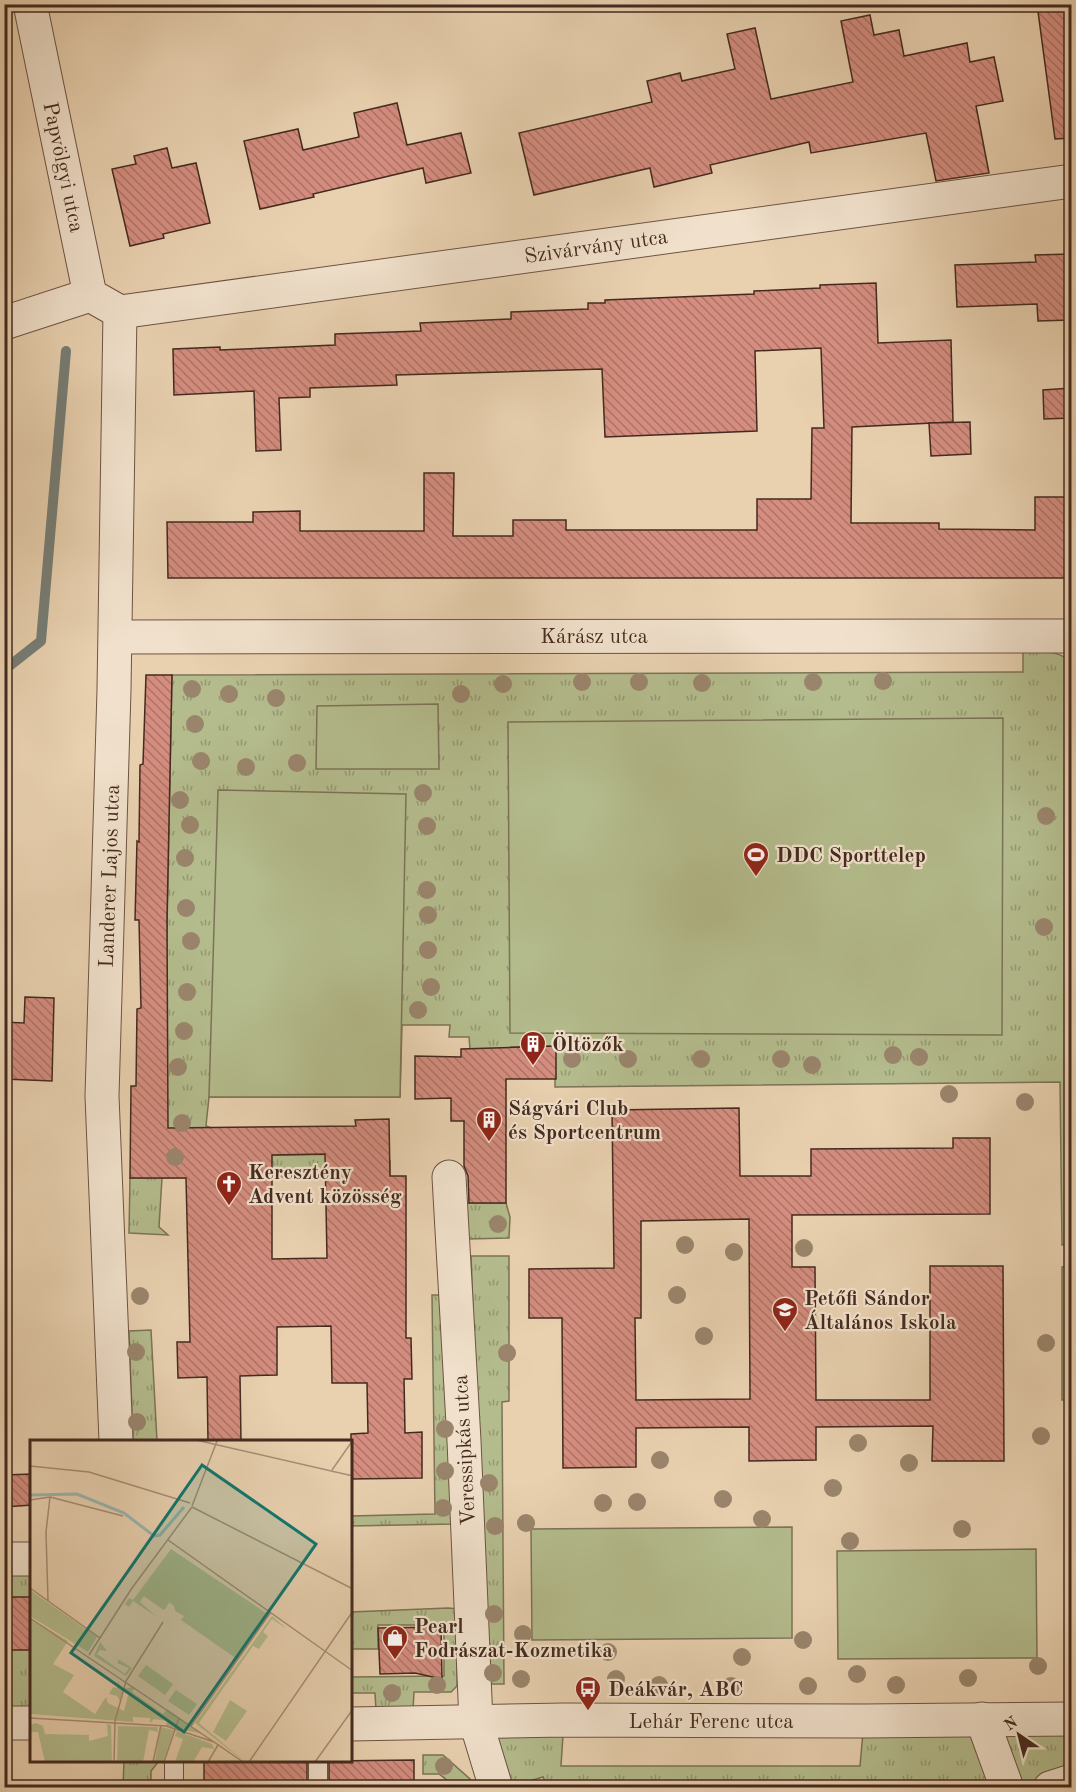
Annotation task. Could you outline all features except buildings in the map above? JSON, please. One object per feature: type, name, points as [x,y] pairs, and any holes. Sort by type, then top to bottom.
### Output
[{"type":"street","name":"Papvölgyi utca","points":[[30,4],[90,295]]},
{"type":"street","name":"Szivárvány utca","points":[[120,312],[1071,180]]},
{"type":"street","points":[[4,323],[90,295],[120,312]]},
{"type":"street","name":"Landerer Lajos utca","points":[[116,1440],[102,1096],[116,637],[120,312]]},
{"type":"street","name":"Kárász utca","points":[[116,637],[1071,636]]},
{"type":"street","name":"Veressipkás utca","points":[[449,1178],[464,1441],[476,1722],[496,1788]]},
{"type":"street","points":[[4,1559],[30,1559]]},
{"type":"street","points":[[982,1719],[1006,1788]]},
{"type":"street","name":"Lehár Ferenc utca","points":[[352,1724],[1071,1719]]},
{"type":"street","points":[[4,1723],[30,1723]]},
{"type":"street","points":[[1050,1788],[1071,1781]]},
{"type":"lane","points":[[174,1762],[174,1788]]},
{"type":"lane","points":[[318,1762],[318,1788]]},
{"type":"green space","points":[[1023,651],[1056,654],[1067,659],[1071,664],[1072,1107],[1065,1110],[1067,1195],[1072,1198],[1070,1243],[1062,1245],[1060,1082],[555,1087],[555,1046],[511,1047],[511,1056],[470,1049],[469,1037],[449,1037],[450,1025],[402,1025],[400,1097],[209,1097],[206,1126],[212,1128],[212,1156],[355,1154],[356,1161],[390,1161],[390,1176],[162,1178],[172,675],[1023,672]]},
{"type":"green space","points":[[438,704],[439,769],[316,769],[317,706]]},
{"type":"green space","name":"DDC Sporttelep","points":[[1003,718],[1002,1035],[510,1033],[508,722]]},
{"type":"green space","points":[[218,790],[406,794],[400,1097],[209,1097]]},
{"type":"green space","points":[[130,1178],[162,1178],[159,1227],[168,1235],[129,1233]]},
{"type":"green space","points":[[464,1203],[506,1203],[510,1217],[509,1238],[467,1239]]},
{"type":"green space","points":[[471,1256],[509,1256],[509,1401],[502,1402],[504,1684],[487,1684]]},
{"type":"green space","points":[[1071,1266],[1071,1400],[1062,1400],[1062,1267]]},
{"type":"green space","points":[[432,1295],[444,1295],[452,1524],[352,1526],[352,1516],[435,1514]]},
{"type":"green space","points":[[151,1330],[157,1440],[133,1440],[129,1331]]},
{"type":"green space","points":[[792,1527],[792,1638],[532,1640],[531,1529]]},
{"type":"green space","points":[[1036,1549],[1037,1658],[838,1659],[837,1551]]},
{"type":"green space","points":[[4,1570],[30,1570],[30,1708],[5,1708]]},
{"type":"green space","points":[[458,1609],[457,1686],[451,1692],[414,1692],[413,1710],[376,1710],[375,1693],[352,1693],[352,1677],[444,1676],[444,1625],[378,1625],[378,1649],[352,1649],[352,1612]]},
{"type":"green space","points":[[1071,1719],[1071,1782],[1052,1787],[548,1788],[543,1777],[509,1787],[496,1737],[564,1720],[561,1766],[860,1766],[864,1721]]},
{"type":"green space","points":[[423,1755],[443,1755],[470,1779],[472,1787],[452,1787],[452,1784],[439,1774],[423,1774]]},
{"type":"green space","points":[[124,1762],[158,1762],[151,1771],[151,1784],[156,1787],[123,1787]]},
{"type":"waterway","points":[[4,667],[8,667],[41,641],[66,351]]},
{"type":"place","name":"DDC Sporttelep","points":[[756,878]]},
{"type":"place","name":"Öltözők","points":[[533,1067]]},
{"type":"place","name":"Ságvári Club és Sportcentrum","points":[[489,1143]]},
{"type":"place","name":"Keresztény Advent közösség","points":[[229,1207]]},
{"type":"place","name":"Petőfi Sándor Általános Iskola","points":[[785,1333]]},
{"type":"place","name":"Pearl Fodrászat-Kozmetika","points":[[395,1661]]},
{"type":"place","name":"Deákvár, ABC","points":[[588,1712]]}]
